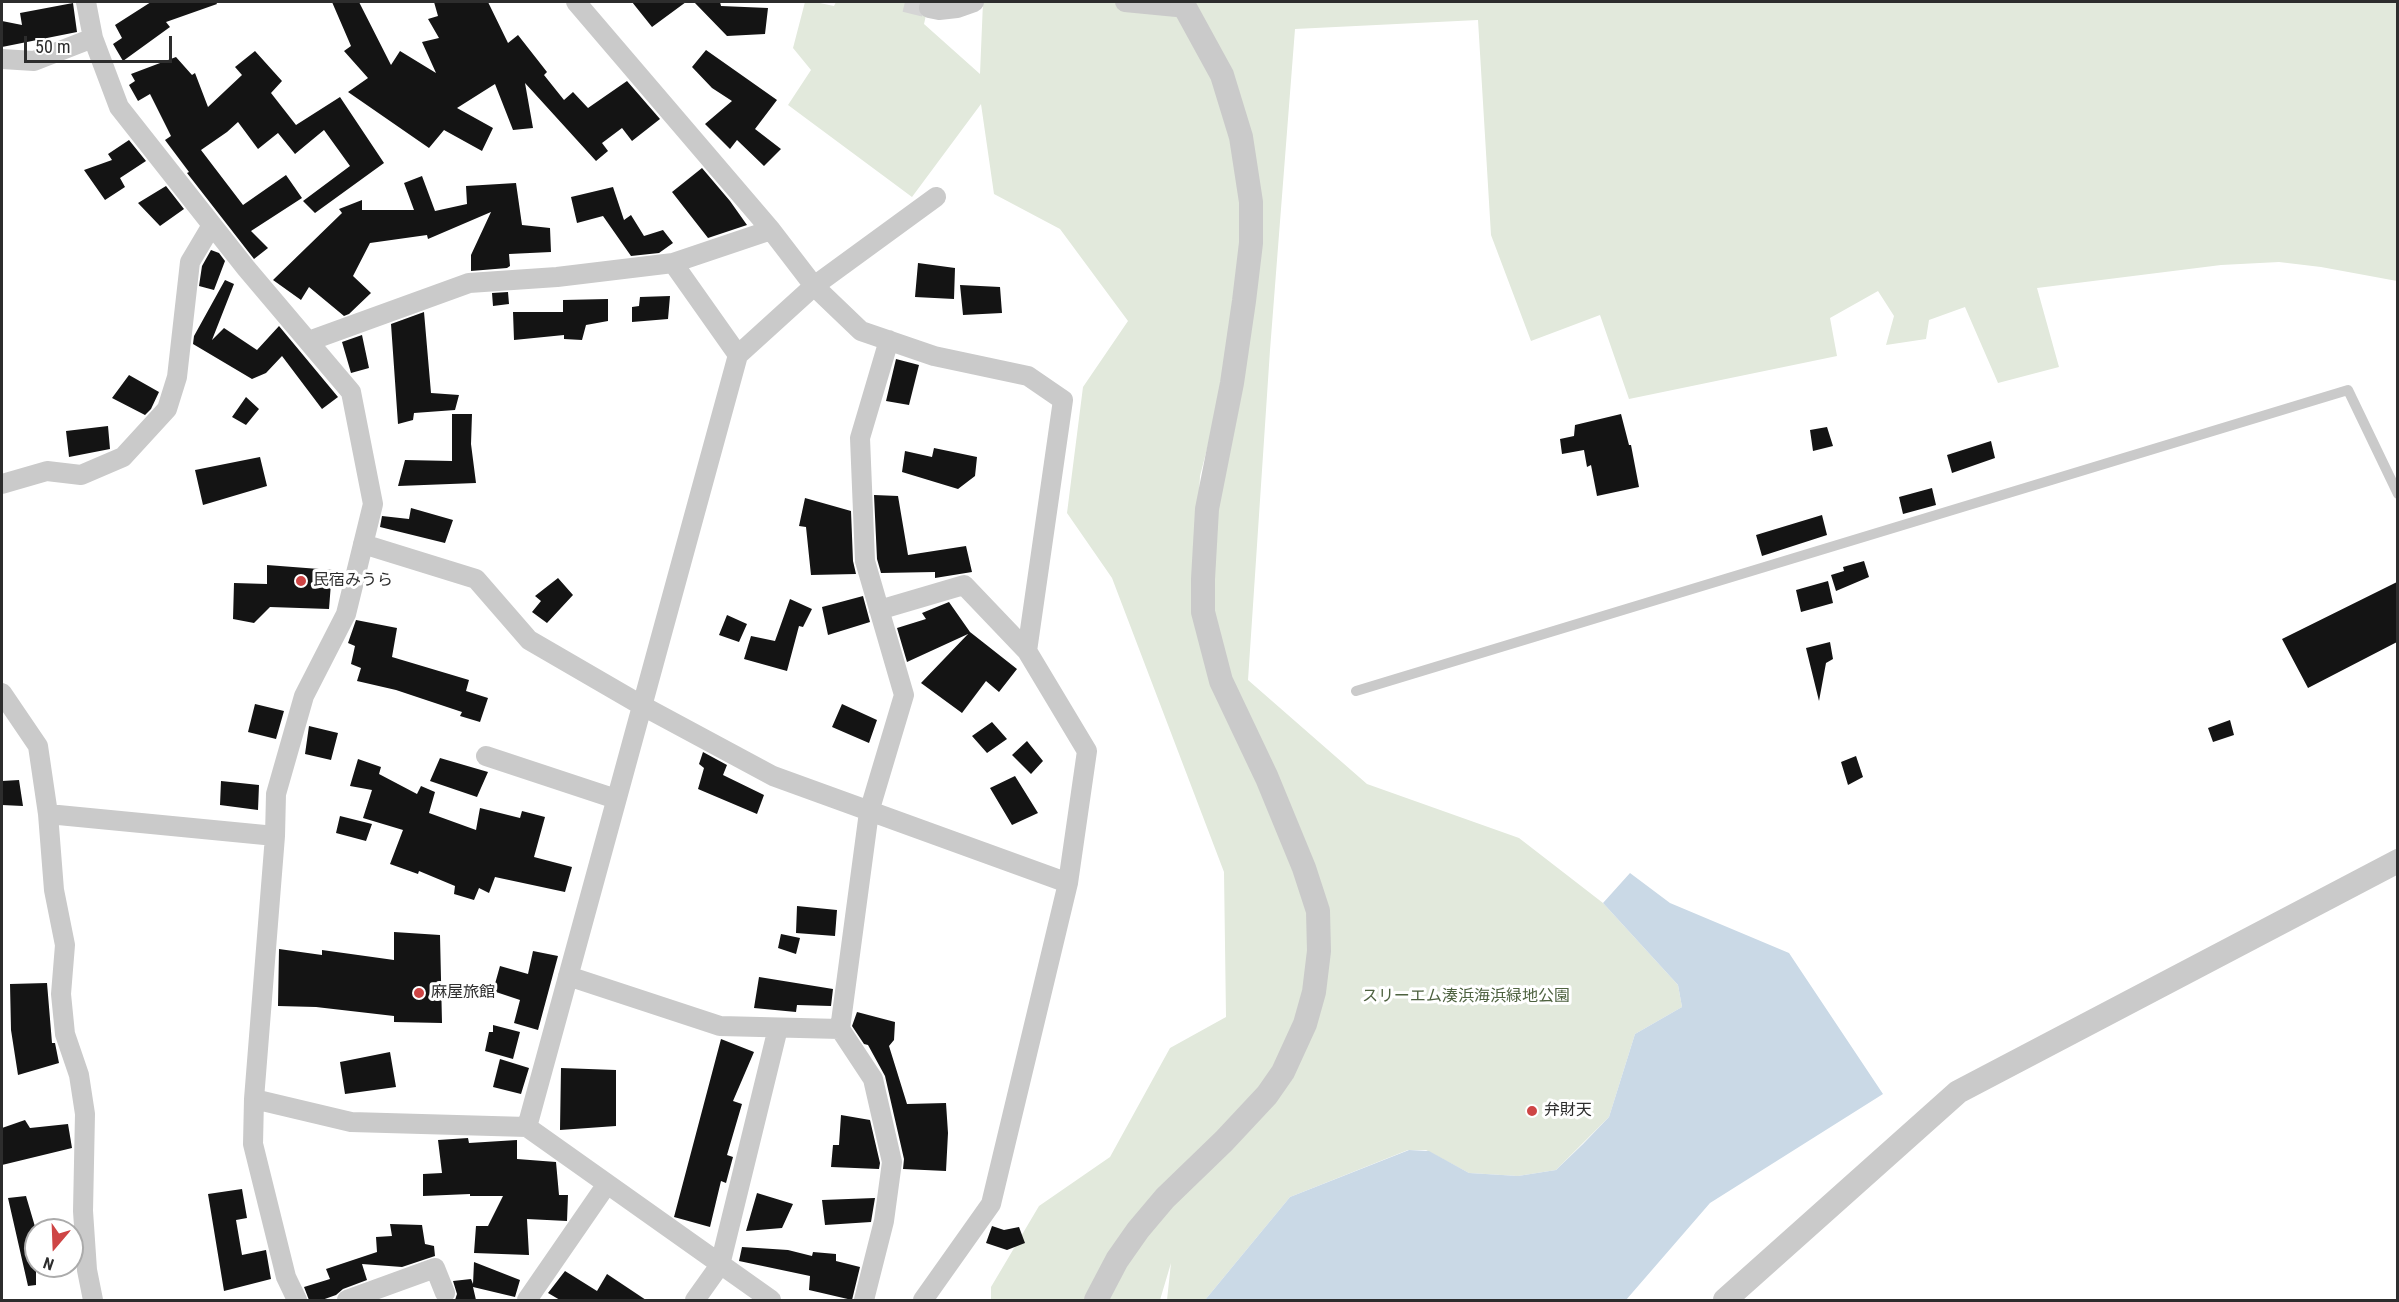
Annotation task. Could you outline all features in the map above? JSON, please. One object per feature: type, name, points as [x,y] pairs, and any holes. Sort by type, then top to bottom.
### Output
[{"type":"street","points":[[86,2],[93,38],[119,107],[212,225],[351,392],[373,504],[346,614],[304,696],[276,794],[275,836],[254,1099],[253,1144],[286,1277],[297,1300]]},
{"type":"street","points":[[576,2],[771,230],[814,286],[861,331],[934,356],[1028,376],[1063,400],[1027,651]]},
{"type":"street","points":[[929,8],[939,10],[957,8],[974,2]]},
{"type":"street","points":[[1096,1300],[1138,1230],[1165,1198],[1224,1141],[1267,1095],[1283,1072],[1308,1014],[1314,992],[1319,951],[1318,911],[1304,868],[1267,778],[1221,681],[1203,612],[1207,509],[1232,383],[1251,243],[1248,171],[1241,137],[1222,75],[1184,5],[1125,2]]},
{"type":"street","points":[[2,58],[34,61],[93,38]]},
{"type":"street","points":[[527,1127],[738,355],[814,286],[936,196]]},
{"type":"street","points":[[2,484],[47,471],[81,475],[123,457],[167,410],[177,377],[190,262],[212,225]]},
{"type":"street","points":[[309,341],[469,283],[557,277],[673,263],[771,230]]},
{"type":"street","points":[[673,263],[738,355]]},
{"type":"street","points":[[864,1300],[884,1221],[892,1162],[873,1079],[840,1029],[869,812],[904,695],[865,561],[860,438],[889,340]]},
{"type":"street","points":[[363,544],[476,579],[529,640],[641,705],[773,776],[1068,883]]},
{"type":"street","points":[[879,610],[964,585],[1027,651],[1087,750],[1068,883],[991,1204],[923,1300]]},
{"type":"street","points":[[2,693],[38,746],[48,814],[54,890],[65,945],[61,994],[64,1024],[78,1075],[85,1114],[82,1211],[87,1270],[93,1300]]},
{"type":"street","points":[[486,756],[616,799]]},
{"type":"street","points":[[48,814],[275,836]]},
{"type":"street","points":[[1725,1300],[1958,1092],[2397,861]]},
{"type":"street","points":[[568,976],[720,1026],[840,1029]]},
{"type":"street","points":[[694,1300],[720,1265],[778,1028]]},
{"type":"street","points":[[254,1099],[351,1122],[527,1127],[771,1300]]},
{"type":"street","points":[[527,1300],[607,1184]]},
{"type":"street","points":[[347,1300],[435,1268],[445,1293]]},
{"type":"lane","points":[[1356,691],[2348,390],[2397,494]]},
{"type":"green space","name":"スリーエム湊浜海浜緑地公園","points":[[805,2],[834,6],[836,2],[929,2],[924,24],[980,74],[983,2],[2397,2],[2397,281],[2279,262],[2221,265],[2037,288],[2059,367],[1998,383],[1965,307],[1929,320],[1926,339],[1886,345],[1894,316],[1878,291],[1830,318],[1837,356],[1629,399],[1600,315],[1531,341],[1491,235],[1478,20],[1295,29],[1270,350],[1248,680],[1367,784],[1519,838],[1603,903],[1678,985],[1682,1007],[1635,1034],[1609,1117],[1556,1170],[1518,1176],[1469,1173],[1426,1150],[1408,1150],[1290,1197],[1205,1300],[1167,1300],[1171,1263],[1160,1300],[991,1300],[991,1287],[1039,1206],[1110,1157],[1170,1048],[1226,1017],[1224,872],[1112,578],[1067,513],[1083,387],[1128,321],[1060,229],[994,194],[981,104],[912,197],[788,105],[811,70],[793,48]],"holes":[[[1229,364],[1194,591],[1200,476]]]},
{"type":"water","points":[[1630,873],[1670,903],[1789,953],[1883,1094],[1710,1203],[1626,1300],[1205,1300],[1290,1197],[1409,1150],[1429,1151],[1469,1173],[1518,1176],[1556,1170],[1583,1144],[1609,1117],[1635,1034],[1682,1007],[1678,985],[1603,903]]},
{"type":"building","points":[[151,2],[216,2],[217,4],[166,22],[170,27],[123,61],[113,44],[122,38],[115,25]]},
{"type":"building","points":[[332,2],[359,2],[391,65],[400,51],[436,73],[422,42],[439,38],[428,19],[438,16],[434,2],[488,2],[508,43],[518,35],[547,72],[544,75],[564,100],[573,92],[588,108],[627,81],[660,119],[632,141],[622,128],[602,143],[608,151],[596,161],[525,83],[533,128],[513,130],[495,84],[457,108],[493,128],[482,151],[444,130],[429,148],[348,92],[368,78],[344,51],[351,46]]},
{"type":"building","points":[[632,2],[686,2],[652,27]]},
{"type":"building","points":[[694,2],[720,2],[721,6],[768,8],[765,34],[727,36]]},
{"type":"building","points":[[73,3],[77,32],[2,47],[2,21],[22,25],[20,13]]},
{"type":"building","points":[[706,50],[777,100],[755,129],[781,149],[764,166],[737,140],[730,149],[705,124],[732,101],[712,88],[692,67]]},
{"type":"building","points":[[255,51],[282,81],[271,93],[296,125],[340,97],[384,163],[315,213],[303,201],[350,166],[324,130],[295,154],[278,133],[258,149],[238,122],[201,150],[243,205],[286,175],[302,198],[251,231],[268,248],[254,259],[187,173],[189,172],[165,140],[171,136],[150,94],[138,101],[129,85],[135,81],[131,74],[176,57],[192,75],[195,73],[208,107],[242,75],[235,67]]},
{"type":"building","points":[[129,140],[146,161],[120,178],[125,187],[105,200],[84,170],[112,160],[108,154]]},
{"type":"building","points":[[702,168],[747,225],[708,238],[672,192]]},
{"type":"building","points":[[422,176],[435,211],[467,204],[466,186],[516,183],[522,225],[550,228],[551,252],[509,254],[510,266],[507,268],[471,271],[471,255],[491,212],[428,239],[427,235],[370,243],[353,276],[371,293],[344,316],[309,287],[301,300],[273,280],[342,213],[339,209],[362,200],[362,210],[414,210],[404,183]]},
{"type":"building","points":[[166,186],[184,209],[160,226],[138,203]]},
{"type":"building","points":[[613,187],[624,220],[631,215],[644,236],[663,230],[673,243],[659,253],[631,256],[603,216],[577,223],[571,197]]},
{"type":"building","points":[[211,250],[219,253],[225,261],[214,290],[199,286],[202,266]]},
{"type":"building","points":[[918,263],[955,268],[954,299],[915,297]]},
{"type":"building","points":[[225,280],[234,284],[212,340],[224,328],[257,350],[279,326],[338,397],[322,409],[282,356],[266,373],[252,379],[193,344],[194,336]]},
{"type":"building","points":[[960,285],[1000,287],[1002,313],[963,315]]},
{"type":"building","points":[[508,292],[509,304],[493,306],[492,293]]},
{"type":"building","points":[[670,296],[668,319],[632,322],[632,307],[639,306],[640,297]]},
{"type":"building","points":[[608,299],[608,321],[586,325],[582,340],[564,339],[564,335],[514,340],[513,312],[563,312],[563,300]]},
{"type":"building","points":[[424,312],[431,393],[459,395],[455,410],[414,413],[413,420],[398,424],[391,324]]},
{"type":"building","points":[[362,335],[369,368],[351,373],[342,342]]},
{"type":"building","points":[[896,359],[919,365],[909,405],[886,401]]},
{"type":"building","points":[[129,375],[159,392],[151,409],[145,415],[112,398]]},
{"type":"building","points":[[246,397],[259,409],[246,425],[232,417]]},
{"type":"building","points":[[452,414],[472,414],[471,444],[476,483],[398,486],[405,460],[452,461]]},
{"type":"building","points":[[1621,414],[1629,445],[1631,445],[1639,487],[1597,496],[1591,465],[1587,467],[1584,450],[1562,454],[1560,439],[1574,436],[1575,425]]},
{"type":"building","points":[[108,426],[110,449],[69,457],[66,431]]},
{"type":"building","points":[[1827,427],[1833,446],[1813,451],[1810,430]]},
{"type":"building","points":[[1991,441],[1995,458],[1952,473],[1947,455]]},
{"type":"building","points":[[934,448],[977,457],[975,476],[958,489],[902,472],[905,451],[932,457]]},
{"type":"building","points":[[260,457],[267,486],[203,505],[195,470]]},
{"type":"building","points":[[1932,488],[1936,505],[1903,514],[1899,497]]},
{"type":"building","points":[[874,495],[898,496],[908,555],[966,546],[972,572],[935,578],[935,572],[881,573],[877,559]]},
{"type":"building","points":[[805,498],[851,511],[853,561],[856,574],[811,575],[806,527],[799,526]]},
{"type":"building","points":[[411,508],[453,520],[445,543],[380,527],[382,516],[409,519]]},
{"type":"building","points":[[1822,515],[1827,535],[1762,556],[1756,535]]},
{"type":"building","points":[[1864,561],[1869,577],[1836,591],[1831,575],[1844,571],[1843,567]]},
{"type":"building","points":[[267,565],[332,570],[329,609],[270,607],[254,623],[233,619],[234,583],[267,584]]},
{"type":"building","points":[[558,578],[573,595],[547,623],[532,612],[541,601],[535,596]]},
{"type":"building","points":[[1828,581],[1833,603],[1801,612],[1796,590]]},
{"type":"building","points":[[2397,582],[2397,642],[2308,688],[2282,639]]},
{"type":"building","points":[[863,596],[870,622],[828,635],[822,607]]},
{"type":"building","points":[[790,599],[812,609],[803,627],[799,626],[787,671],[744,659],[751,636],[775,641]]},
{"type":"building","points":[[949,602],[970,632],[1017,669],[999,692],[986,681],[962,713],[921,683],[968,634],[907,662],[897,628],[926,619],[922,613]]},
{"type":"building","points":[[727,615],[747,624],[739,642],[719,635]]},
{"type":"building","points":[[356,620],[397,628],[392,657],[469,680],[466,691],[488,698],[480,722],[460,716],[462,712],[396,690],[357,681],[361,668],[351,664],[355,646],[348,643]]},
{"type":"building","points":[[1830,642],[1833,659],[1826,663],[1819,701],[1806,648]]},
{"type":"building","points":[[255,704],[284,711],[276,739],[248,732]]},
{"type":"building","points":[[842,704],[877,720],[869,743],[832,727]]},
{"type":"building","points":[[2230,720],[2234,735],[2213,742],[2208,728]]},
{"type":"building","points":[[992,722],[1007,739],[987,753],[972,736]]},
{"type":"building","points":[[309,726],[338,733],[331,760],[305,754]]},
{"type":"building","points":[[1027,741],[1043,761],[1031,774],[1012,755]]},
{"type":"building","points":[[703,752],[727,765],[723,775],[764,795],[757,814],[698,789],[704,768],[699,764]]},
{"type":"building","points":[[1856,756],[1863,777],[1848,785],[1841,762]]},
{"type":"building","points":[[440,758],[488,772],[477,797],[430,781]]},
{"type":"building","points":[[358,759],[381,767],[379,774],[417,794],[421,786],[435,792],[429,813],[476,830],[480,808],[520,818],[522,811],[545,817],[534,857],[572,867],[565,892],[495,877],[489,893],[479,888],[474,900],[454,894],[455,886],[419,871],[418,874],[390,864],[403,830],[363,818],[372,790],[350,786]]},
{"type":"building","points":[[1015,776],[1038,813],[1012,825],[990,788]]},
{"type":"building","points":[[19,780],[23,806],[2,805],[2,781]]},
{"type":"building","points":[[221,781],[259,785],[258,810],[220,805]]},
{"type":"building","points":[[340,816],[372,824],[366,841],[336,833]]},
{"type":"building","points":[[797,906],[837,910],[835,936],[796,933]]},
{"type":"building","points":[[394,932],[440,935],[442,1023],[394,1022],[394,1016],[316,1007],[278,1006],[279,949],[322,955],[322,950],[394,960]]},
{"type":"building","points":[[781,934],[800,938],[796,954],[778,948]]},
{"type":"building","points":[[533,951],[558,956],[538,1030],[514,1023],[520,1000],[493,991],[500,966],[528,974]]},
{"type":"building","points":[[759,977],[833,989],[831,1006],[797,1005],[796,1012],[754,1008]]},
{"type":"building","points":[[47,983],[52,1043],[55,1043],[59,1063],[18,1075],[11,1030],[10,984]]},
{"type":"building","points":[[857,1012],[895,1022],[894,1040],[889,1046],[907,1104],[946,1103],[948,1133],[946,1171],[903,1169],[904,1159],[885,1076],[868,1045],[864,1044],[852,1026]]},
{"type":"building","points":[[493,1025],[520,1032],[513,1059],[485,1051],[489,1032],[493,1032]]},
{"type":"building","points":[[721,1039],[754,1052],[733,1101],[742,1104],[727,1155],[733,1157],[726,1183],[721,1181],[710,1227],[674,1217]]},
{"type":"building","points":[[390,1052],[396,1087],[345,1094],[340,1062]]},
{"type":"building","points":[[500,1059],[529,1068],[521,1094],[493,1087]]},
{"type":"building","points":[[561,1068],[616,1070],[616,1126],[560,1130]]},
{"type":"building","points":[[841,1115],[870,1120],[880,1163],[879,1169],[831,1167],[833,1145],[839,1145]]},
{"type":"building","points":[[25,1120],[30,1128],[68,1124],[72,1148],[2,1165],[2,1128]]},
{"type":"building","points":[[468,1138],[469,1143],[517,1140],[517,1159],[556,1162],[559,1195],[568,1195],[567,1221],[527,1219],[529,1255],[474,1253],[476,1226],[488,1226],[503,1196],[470,1196],[470,1194],[423,1196],[423,1174],[442,1173],[438,1140]]},
{"type":"building","points":[[242,1189],[247,1218],[236,1220],[242,1255],[266,1250],[271,1279],[224,1291],[208,1194]]},
{"type":"building","points":[[757,1193],[793,1204],[782,1228],[746,1231]]},
{"type":"building","points":[[26,1196],[32,1218],[24,1218],[24,1268],[8,1198]]},
{"type":"building","points":[[875,1198],[871,1222],[825,1225],[822,1200]]},
{"type":"building","points":[[390,1224],[422,1225],[425,1244],[434,1246],[435,1256],[402,1267],[362,1264],[367,1280],[322,1300],[309,1300],[304,1287],[330,1279],[326,1269],[377,1252],[376,1237],[392,1236]]},
{"type":"building","points":[[992,1226],[1004,1230],[1019,1227],[1025,1243],[1007,1250],[986,1243]]},
{"type":"building","points":[[742,1247],[788,1250],[812,1256],[813,1252],[836,1254],[836,1261],[860,1267],[852,1300],[809,1290],[810,1276],[739,1261]]},
{"type":"building","points":[[474,1262],[520,1280],[515,1297],[473,1287],[476,1300],[455,1300],[457,1294],[453,1281],[471,1279],[473,1284]]},
{"type":"building","points":[[565,1271],[597,1291],[607,1274],[646,1300],[560,1300],[548,1293]]},
{"type":"building","points":[[26,1278],[36,1278],[36,1285],[28,1286]]},
{"type":"tunnel","points":[[905,2],[929,8]]},
{"type":"place","name":"民宿みうら","points":[[301,581]]},
{"type":"place","name":"麻屋旅館","points":[[419,993]]},
{"type":"place","name":"弁財天","points":[[1532,1111]]}]
